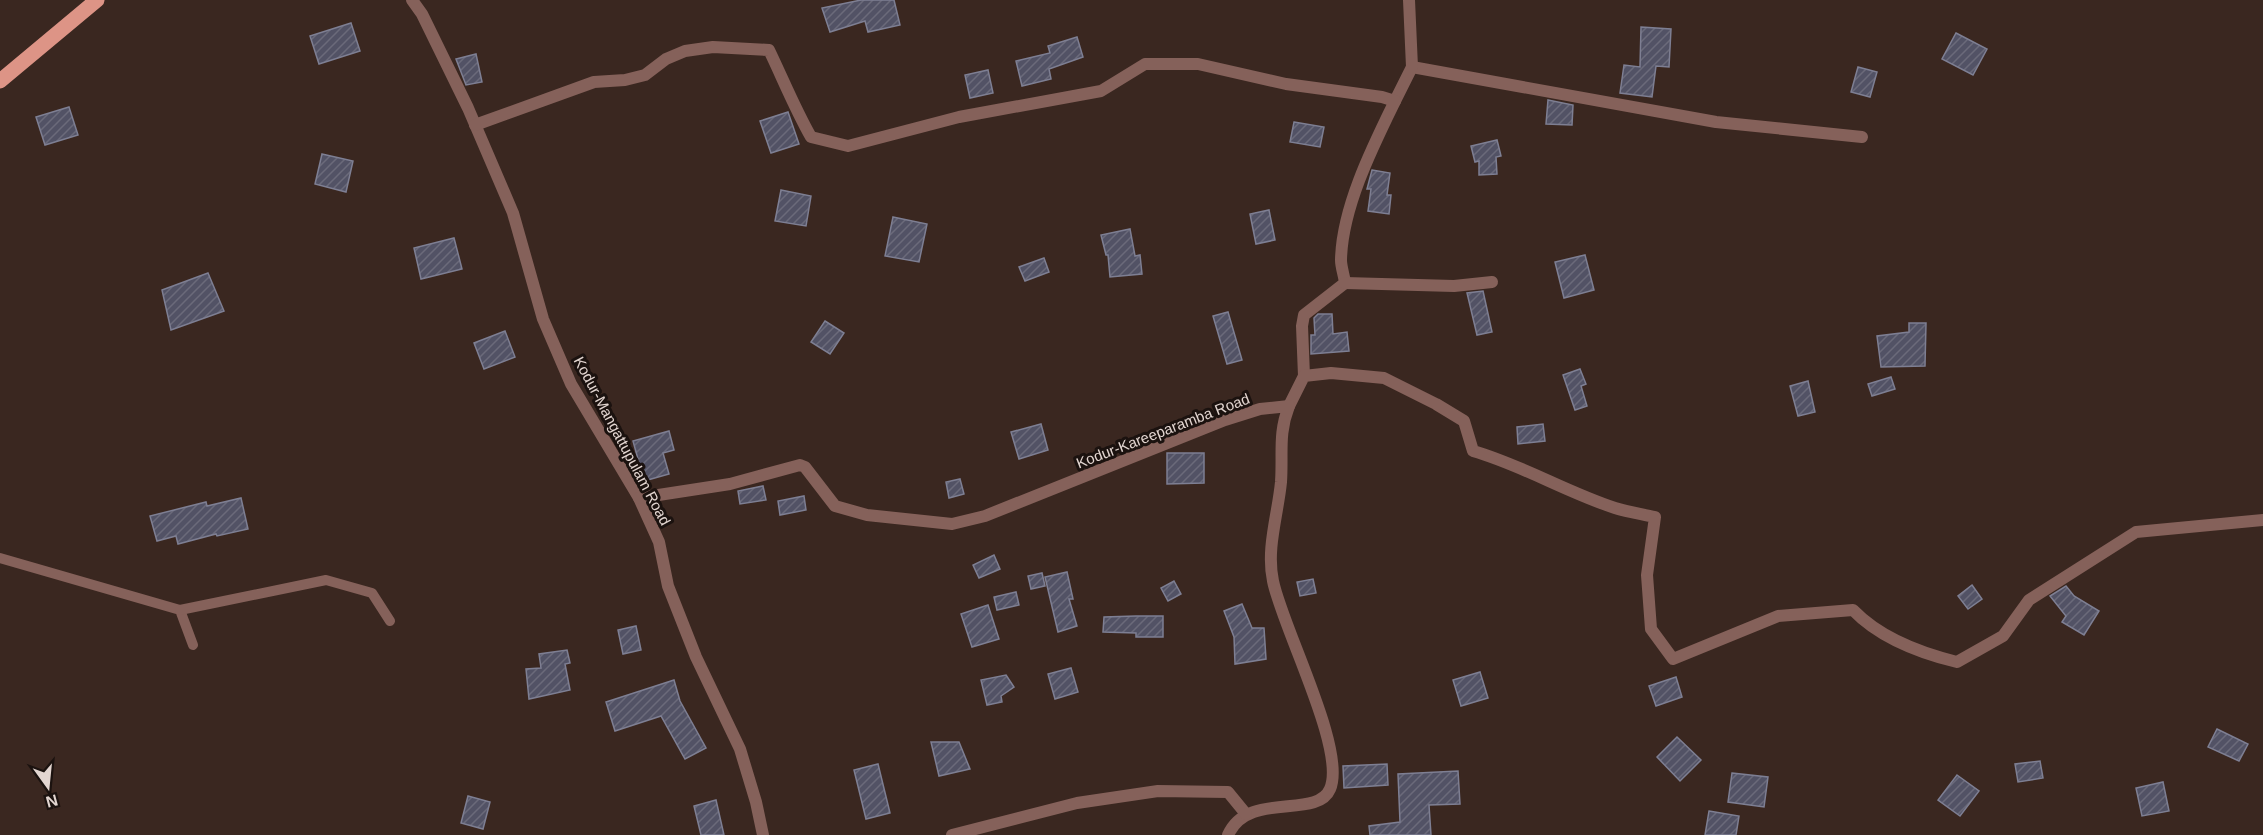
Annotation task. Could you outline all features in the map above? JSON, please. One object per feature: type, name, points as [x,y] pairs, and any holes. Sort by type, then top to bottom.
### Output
[{"type":"main road","points":[[0,81],[97,0]]},
{"type":"street","name":"Kodur-Mangattupulam Road","points":[[412,0],[422,14],[475,125],[513,213],[543,319],[566,373],[639,498],[659,542],[668,586],[696,657],[740,749],[763,835]]},
{"type":"street","points":[[1345,283],[1341,261],[1347,222],[1373,146],[1412,67],[1409,0]]},
{"type":"street","points":[[475,125],[594,82],[625,80],[645,75],[666,59],[685,51],[713,47],[769,50],[793,106],[811,137],[848,146],[958,117],[1101,91],[1145,64],[1198,64],[1287,84],[1382,97],[1395,101]]},
{"type":"street","points":[[1412,67],[1716,122],[1862,137]]},
{"type":"street","points":[[1228,835],[1232,827],[1246,814],[1318,800],[1330,790],[1332,781],[1333,764],[1320,713],[1278,602],[1269,565],[1281,483],[1282,423],[1304,376],[1302,326],[1304,315],[1345,283],[1454,286],[1492,282]]},
{"type":"street","points":[[1304,376],[1331,373],[1384,378],[1464,421],[1473,451],[1502,459],[1543,479],[1615,508],[1655,517],[1647,575],[1651,629],[1673,658],[1778,616],[1853,610],[1867,624],[1925,654],[1957,662],[2003,636],[2029,600],[2136,532],[2263,520]]},
{"type":"street","name":"Kodur-Kareeparamba Road","points":[[639,498],[729,484],[800,465],[806,467],[835,506],[867,515],[952,524],[985,516],[1225,420],[1260,409],[1289,406]]},
{"type":"street","points":[[952,835],[1077,803],[1158,791],[1228,792],[1246,814]]},
{"type":"lane","points":[[0,558],[180,610],[326,580],[372,593],[390,621]]},
{"type":"lane","points":[[180,610],[193,645]]},
{"type":"building","points":[[861,0],[894,0],[900,25],[868,32],[865,21],[830,32],[822,8]]},
{"type":"building","points":[[351,23],[360,51],[319,64],[310,36]]},
{"type":"building","points":[[1641,27],[1671,29],[1669,67],[1656,66],[1652,97],[1620,93],[1624,65],[1640,67]]},
{"type":"building","points":[[1956,33],[1987,49],[1973,75],[1942,59]]},
{"type":"building","points":[[1077,37],[1083,57],[1049,69],[1051,79],[1022,86],[1016,61],[1050,53],[1048,46]]},
{"type":"building","points":[[476,54],[482,82],[466,85],[456,59]]},
{"type":"building","points":[[1858,67],[1877,72],[1870,97],[1851,92]]},
{"type":"building","points":[[988,70],[993,93],[970,98],[965,75]]},
{"type":"building","points":[[1548,100],[1573,105],[1572,125],[1546,124]]},
{"type":"building","points":[[69,107],[78,135],[45,145],[36,117]]},
{"type":"building","points":[[788,112],[799,144],[771,153],[760,121]]},
{"type":"building","points":[[1294,122],[1324,127],[1320,147],[1290,142]]},
{"type":"building","points":[[1497,140],[1501,156],[1496,157],[1497,174],[1479,175],[1479,161],[1475,162],[1471,146]]},
{"type":"building","points":[[322,154],[353,161],[346,192],[315,184]]},
{"type":"building","points":[[1372,170],[1390,173],[1387,195],[1391,195],[1389,214],[1368,211],[1371,189],[1367,189]]},
{"type":"building","points":[[781,190],[811,196],[806,226],[775,221]]},
{"type":"building","points":[[1269,210],[1275,240],[1256,244],[1250,214]]},
{"type":"building","points":[[893,217],[927,224],[919,262],[885,256]]},
{"type":"building","points":[[1130,229],[1135,256],[1140,255],[1142,274],[1110,277],[1108,255],[1106,255],[1101,235]]},
{"type":"building","points":[[454,238],[462,269],[421,279],[414,248]]},
{"type":"building","points":[[1585,255],[1594,290],[1564,298],[1555,262]]},
{"type":"building","points":[[1044,258],[1049,272],[1025,281],[1019,267]]},
{"type":"building","points":[[208,273],[224,311],[171,330],[162,290]]},
{"type":"building","points":[[1483,291],[1492,332],[1477,335],[1467,293]]},
{"type":"building","points":[[1228,312],[1242,360],[1227,364],[1213,316]]},
{"type":"building","points":[[1318,314],[1332,314],[1333,334],[1347,332],[1349,351],[1311,354],[1311,335],[1315,335],[1314,318]]},
{"type":"building","points":[[825,321],[844,333],[830,354],[811,342]]},
{"type":"building","points":[[1909,323],[1926,323],[1925,366],[1881,367],[1877,336],[1909,332]]},
{"type":"building","points":[[505,331],[515,357],[484,369],[474,343]]},
{"type":"building","points":[[1580,369],[1586,384],[1581,386],[1587,406],[1575,410],[1563,375]]},
{"type":"building","points":[[1891,377],[1895,389],[1872,396],[1868,384]]},
{"type":"building","points":[[1808,381],[1815,412],[1798,416],[1790,386]]},
{"type":"building","points":[[1041,424],[1048,450],[1019,459],[1011,432]]},
{"type":"building","points":[[1543,424],[1545,441],[1518,444],[1517,427]]},
{"type":"building","points":[[669,431],[674,450],[663,453],[669,474],[644,481],[633,441]]},
{"type":"building","points":[[1167,453],[1204,453],[1204,483],[1167,484]]},
{"type":"building","points":[[960,479],[964,494],[949,498],[946,482]]},
{"type":"building","points":[[763,486],[766,500],[740,504],[738,491]]},
{"type":"building","points":[[804,496],[806,510],[780,515],[778,501]]},
{"type":"building","points":[[241,498],[248,529],[217,536],[216,534],[178,544],[176,536],[157,541],[150,516],[206,502],[207,506]]},
{"type":"building","points":[[994,555],[1000,569],[979,578],[973,565]]},
{"type":"building","points":[[1067,572],[1073,599],[1069,599],[1077,626],[1058,632],[1045,577]]},
{"type":"building","points":[[1042,573],[1045,586],[1031,589],[1028,576]]},
{"type":"building","points":[[1313,579],[1316,593],[1300,596],[1297,582]]},
{"type":"building","points":[[1174,581],[1181,594],[1168,601],[1161,588]]},
{"type":"building","points":[[1972,585],[1982,599],[1968,609],[1958,596]]},
{"type":"building","points":[[2066,586],[2074,596],[2099,611],[2084,635],[2062,622],[2066,616],[2050,596]]},
{"type":"building","points":[[1016,592],[1019,605],[997,610],[994,597]]},
{"type":"building","points":[[1242,604],[1252,628],[1264,628],[1266,659],[1235,664],[1234,637],[1224,611]]},
{"type":"building","points":[[988,605],[999,639],[972,647],[961,614]]},
{"type":"building","points":[[1163,616],[1163,637],[1136,637],[1136,633],[1103,632],[1104,617]]},
{"type":"building","points":[[636,626],[641,650],[623,654],[618,630]]},
{"type":"building","points":[[567,650],[570,663],[565,664],[570,690],[529,699],[526,669],[541,668],[539,654]]},
{"type":"building","points":[[1071,668],[1078,692],[1055,699],[1048,674]]},
{"type":"building","points":[[1480,672],[1488,698],[1461,706],[1453,680]]},
{"type":"building","points":[[1006,675],[1014,687],[1001,696],[1002,702],[987,705],[981,680]]},
{"type":"building","points":[[1676,677],[1682,697],[1656,706],[1649,686]]},
{"type":"building","points":[[674,680],[680,701],[706,748],[685,759],[661,716],[615,731],[606,702]]},
{"type":"building","points":[[2217,729],[2248,744],[2239,761],[2208,747]]},
{"type":"building","points":[[1677,737],[1701,760],[1680,781],[1657,757]]},
{"type":"building","points":[[931,742],[959,742],[970,769],[939,776]]},
{"type":"building","points":[[2040,761],[2043,778],[2018,782],[2015,764]]},
{"type":"building","points":[[878,764],[890,813],[866,819],[854,770]]},
{"type":"building","points":[[1387,764],[1388,785],[1344,788],[1343,766]]},
{"type":"building","points":[[1458,771],[1460,804],[1429,805],[1431,835],[1370,835],[1369,826],[1400,822],[1398,774]]},
{"type":"building","points":[[1732,773],[1768,777],[1764,807],[1728,802]]},
{"type":"building","points":[[1957,775],[1979,791],[1960,816],[1938,800]]},
{"type":"building","points":[[2163,782],[2169,811],[2142,816],[2136,788]]},
{"type":"building","points":[[468,796],[490,802],[483,829],[461,823]]},
{"type":"building","points":[[716,800],[724,835],[701,835],[694,806]]},
{"type":"building","points":[[1709,811],[1739,816],[1736,835],[1705,835]]}]
